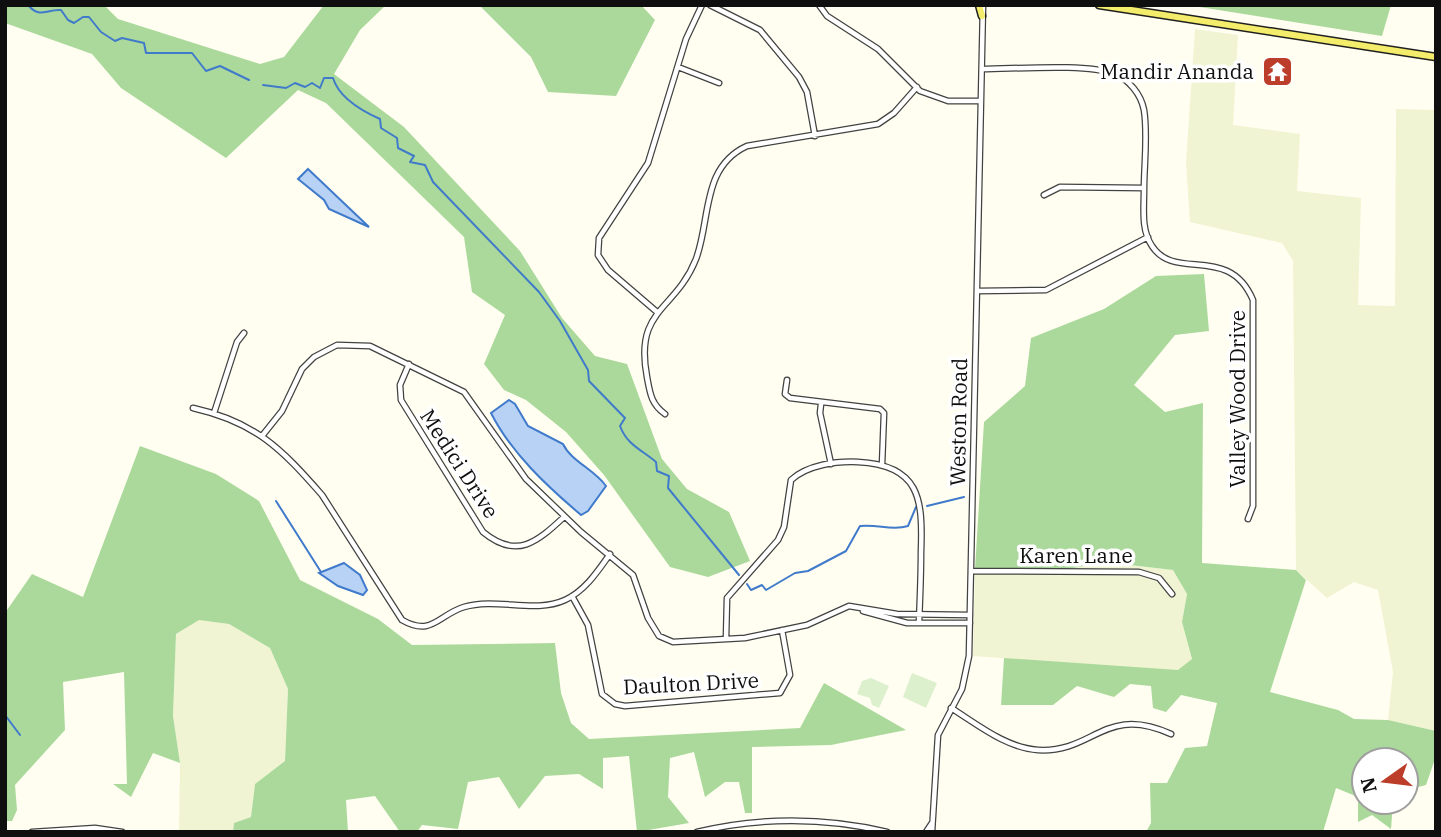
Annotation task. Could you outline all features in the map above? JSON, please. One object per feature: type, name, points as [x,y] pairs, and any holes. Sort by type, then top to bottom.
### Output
[{"type":"main road","points":[[981,5],[982,16]]},
{"type":"main road","points":[[1099,5],[1436,57]]},
{"type":"street","points":[[657,312],[608,270],[598,255],[598,237],[648,163],[678,67],[702,5]]},
{"type":"street","points":[[710,5],[760,30],[799,77],[807,92],[815,136]]},
{"type":"street","points":[[819,5],[827,16],[878,49],[917,87],[938,99],[981,101]]},
{"type":"street","name":"Weston Road","points":[[932,832],[936,743],[962,689],[967,671],[970,623],[982,16]]},
{"type":"street","points":[[678,67],[719,83]]},
{"type":"street","points":[[978,291],[1046,290],[1148,237],[1143,220],[1144,108],[1134,88],[1124,79],[1097,71],[982,69]]},
{"type":"street","points":[[665,414],[654,406],[643,354],[645,335],[657,312],[685,281],[691,269],[715,175],[733,152],[747,146],[878,124],[894,113],[917,87]]},
{"type":"street","points":[[1044,195],[1060,187],[1144,188]]},
{"type":"street","name":"Valley Wood Drive","points":[[1148,237],[1152,247],[1172,261],[1223,268],[1233,273],[1241,279],[1253,300],[1253,506],[1248,519]]},
{"type":"street","points":[[214,412],[237,342],[244,333]]},
{"type":"street","points":[[262,436],[282,411],[302,369],[326,350],[349,343],[370,346],[464,392],[514,464],[564,517],[634,575],[648,618],[659,636],[673,642],[726,639],[807,625],[836,609],[849,606],[886,612],[970,615]]},
{"type":"street","name":"Medici Drive","points":[[410,364],[400,385],[401,400],[483,532],[494,541],[524,546],[545,535],[564,517]]},
{"type":"street","points":[[787,380],[785,394],[790,398],[821,404],[880,409],[884,412],[883,465]]},
{"type":"street","points":[[821,404],[820,412],[831,464]]},
{"type":"street","points":[[193,408],[214,412],[247,425],[262,436],[322,495],[391,605],[402,620],[414,628],[428,627],[465,607],[554,604],[572,596],[587,583],[610,554]]},
{"type":"street","points":[[726,639],[727,598],[778,540],[784,527],[791,480],[803,471],[831,464],[883,465],[905,477],[916,490],[921,506],[919,622]]},
{"type":"street","name":"Karen Lane","points":[[972,572],[1139,572],[1158,578],[1172,594]]},
{"type":"street","name":"Daulton Drive","points":[[572,596],[588,625],[602,694],[615,704],[625,706],[780,693],[790,675],[782,630]]},
{"type":"street","points":[[849,606],[895,621],[970,623]]},
{"type":"street","points":[[951,708],[1002,739],[1028,748],[1060,748],[1105,727],[1124,723],[1147,724],[1171,734]]},
{"type":"street","points":[[696,832],[742,823],[816,822],[845,823],[887,832]]},
{"type":"street","points":[[926,832],[933,823]]},
{"type":"street","points":[[32,832],[87,828],[121,832]]},
{"type":"green space","points":[[5,5],[104,5],[118,19],[260,64],[284,57],[324,5],[386,5],[360,30],[334,74],[404,127],[520,251],[562,318],[595,356],[627,364],[662,459],[687,489],[729,512],[750,561],[708,577],[670,567],[604,475],[566,432],[526,400],[504,390],[484,364],[505,315],[472,292],[464,237],[326,103],[298,90],[226,158],[121,88],[92,54],[5,23]]},
{"type":"green space","points":[[479,5],[641,5],[655,20],[616,96],[548,92],[531,57]]},
{"type":"green space","points":[[1187,5],[1391,5],[1382,36]]},
{"type":"green space","points":[[1195,29],[1238,35],[1233,125],[1300,134],[1297,191],[1361,198],[1358,305],[1395,306],[1396,109],[1436,110],[1436,731],[1388,720],[1393,672],[1378,590],[1354,582],[1327,598],[1296,570],[1293,261],[1282,243],[1190,222],[1186,163]]},
{"type":"green space","points":[[1204,274],[1209,331],[1175,335],[1134,385],[1165,412],[1203,403],[1202,563],[1296,570],[1306,580],[1270,692],[1338,710],[1354,719],[1388,720],[1436,731],[1436,756],[1426,785],[1420,786],[1420,746],[1350,746],[1350,794],[1336,788],[1323,832],[1146,832],[1151,823],[1150,783],[1167,783],[1185,748],[1207,746],[1217,703],[1181,695],[1166,712],[1153,708],[1151,686],[1130,684],[1114,697],[1077,686],[1053,705],[1001,705],[1004,658],[1178,670],[1192,659],[1182,622],[1187,594],[1173,570],[1104,562],[1068,569],[975,569],[984,422],[1025,386],[1031,338],[1104,309],[1156,276]]},
{"type":"green space","points":[[140,446],[216,474],[259,501],[300,580],[378,619],[412,645],[555,643],[561,693],[571,723],[589,739],[800,728],[824,683],[906,730],[831,745],[752,747],[752,813],[745,813],[739,782],[725,782],[705,797],[694,752],[670,758],[668,797],[689,823],[637,832],[629,756],[603,758],[603,789],[579,774],[545,776],[519,809],[499,777],[468,782],[458,829],[422,825],[417,832],[400,832],[375,796],[346,800],[348,832],[233,832],[234,823],[251,817],[255,784],[285,761],[288,689],[270,648],[229,624],[199,620],[176,634],[173,716],[180,763],[153,753],[131,797],[113,784],[127,784],[124,672],[63,682],[65,730],[15,785],[17,810],[12,821],[5,821],[5,613],[32,574],[83,597]]},
{"type":"green space","points":[[1104,562],[1173,570],[1187,594],[1182,622],[1192,659],[1178,671],[973,656],[975,569],[1068,569]]},
{"type":"green space","points":[[199,620],[229,624],[270,648],[288,689],[285,761],[255,784],[251,817],[234,823],[233,832],[179,832],[180,763],[173,716],[176,634]]},
{"type":"green space","points":[[912,673],[937,683],[926,708],[903,697]]},
{"type":"green space","points":[[871,678],[889,686],[879,708],[872,705],[870,698],[857,694],[862,681]]},
{"type":"green space","points":[[1358,816],[1370,816],[1358,822]]},
{"type":"green space","points":[[1373,816],[1392,816],[1391,829]]},
{"type":"water","points":[[308,169],[369,227],[329,209],[324,200],[298,179]]},
{"type":"water","points":[[509,400],[515,404],[528,426],[563,444],[606,486],[588,511],[581,515],[543,481],[499,428],[491,413]]},
{"type":"water","points":[[344,563],[360,575],[367,590],[363,595],[338,586],[319,573]]},
{"type":"waterway","points":[[28,5],[36,12],[61,10],[68,20],[74,23],[83,17],[89,17],[101,32],[115,41],[122,38],[144,43],[146,53],[192,53],[206,71],[220,66],[249,80]]},
{"type":"waterway","points":[[263,85],[286,88],[295,83],[305,87],[312,83],[320,88],[324,78],[333,78],[346,98],[380,119],[381,128],[397,138],[398,148],[414,156],[410,162],[425,165],[433,182],[539,292],[560,321],[588,370],[589,381],[625,418],[620,426],[623,433],[635,447],[656,462],[657,471],[669,476],[668,488],[739,575]]},
{"type":"waterway","points":[[927,506],[964,497]]},
{"type":"waterway","points":[[276,501],[321,572]]},
{"type":"waterway","points":[[747,584],[751,590],[762,585],[766,590],[795,573],[808,571],[846,551],[860,526],[908,526],[916,507]]},
{"type":"waterway","points":[[5,715],[20,735]]},
{"type":"place","name":"Mandir Ananda","points":[[1277,72]]}]
